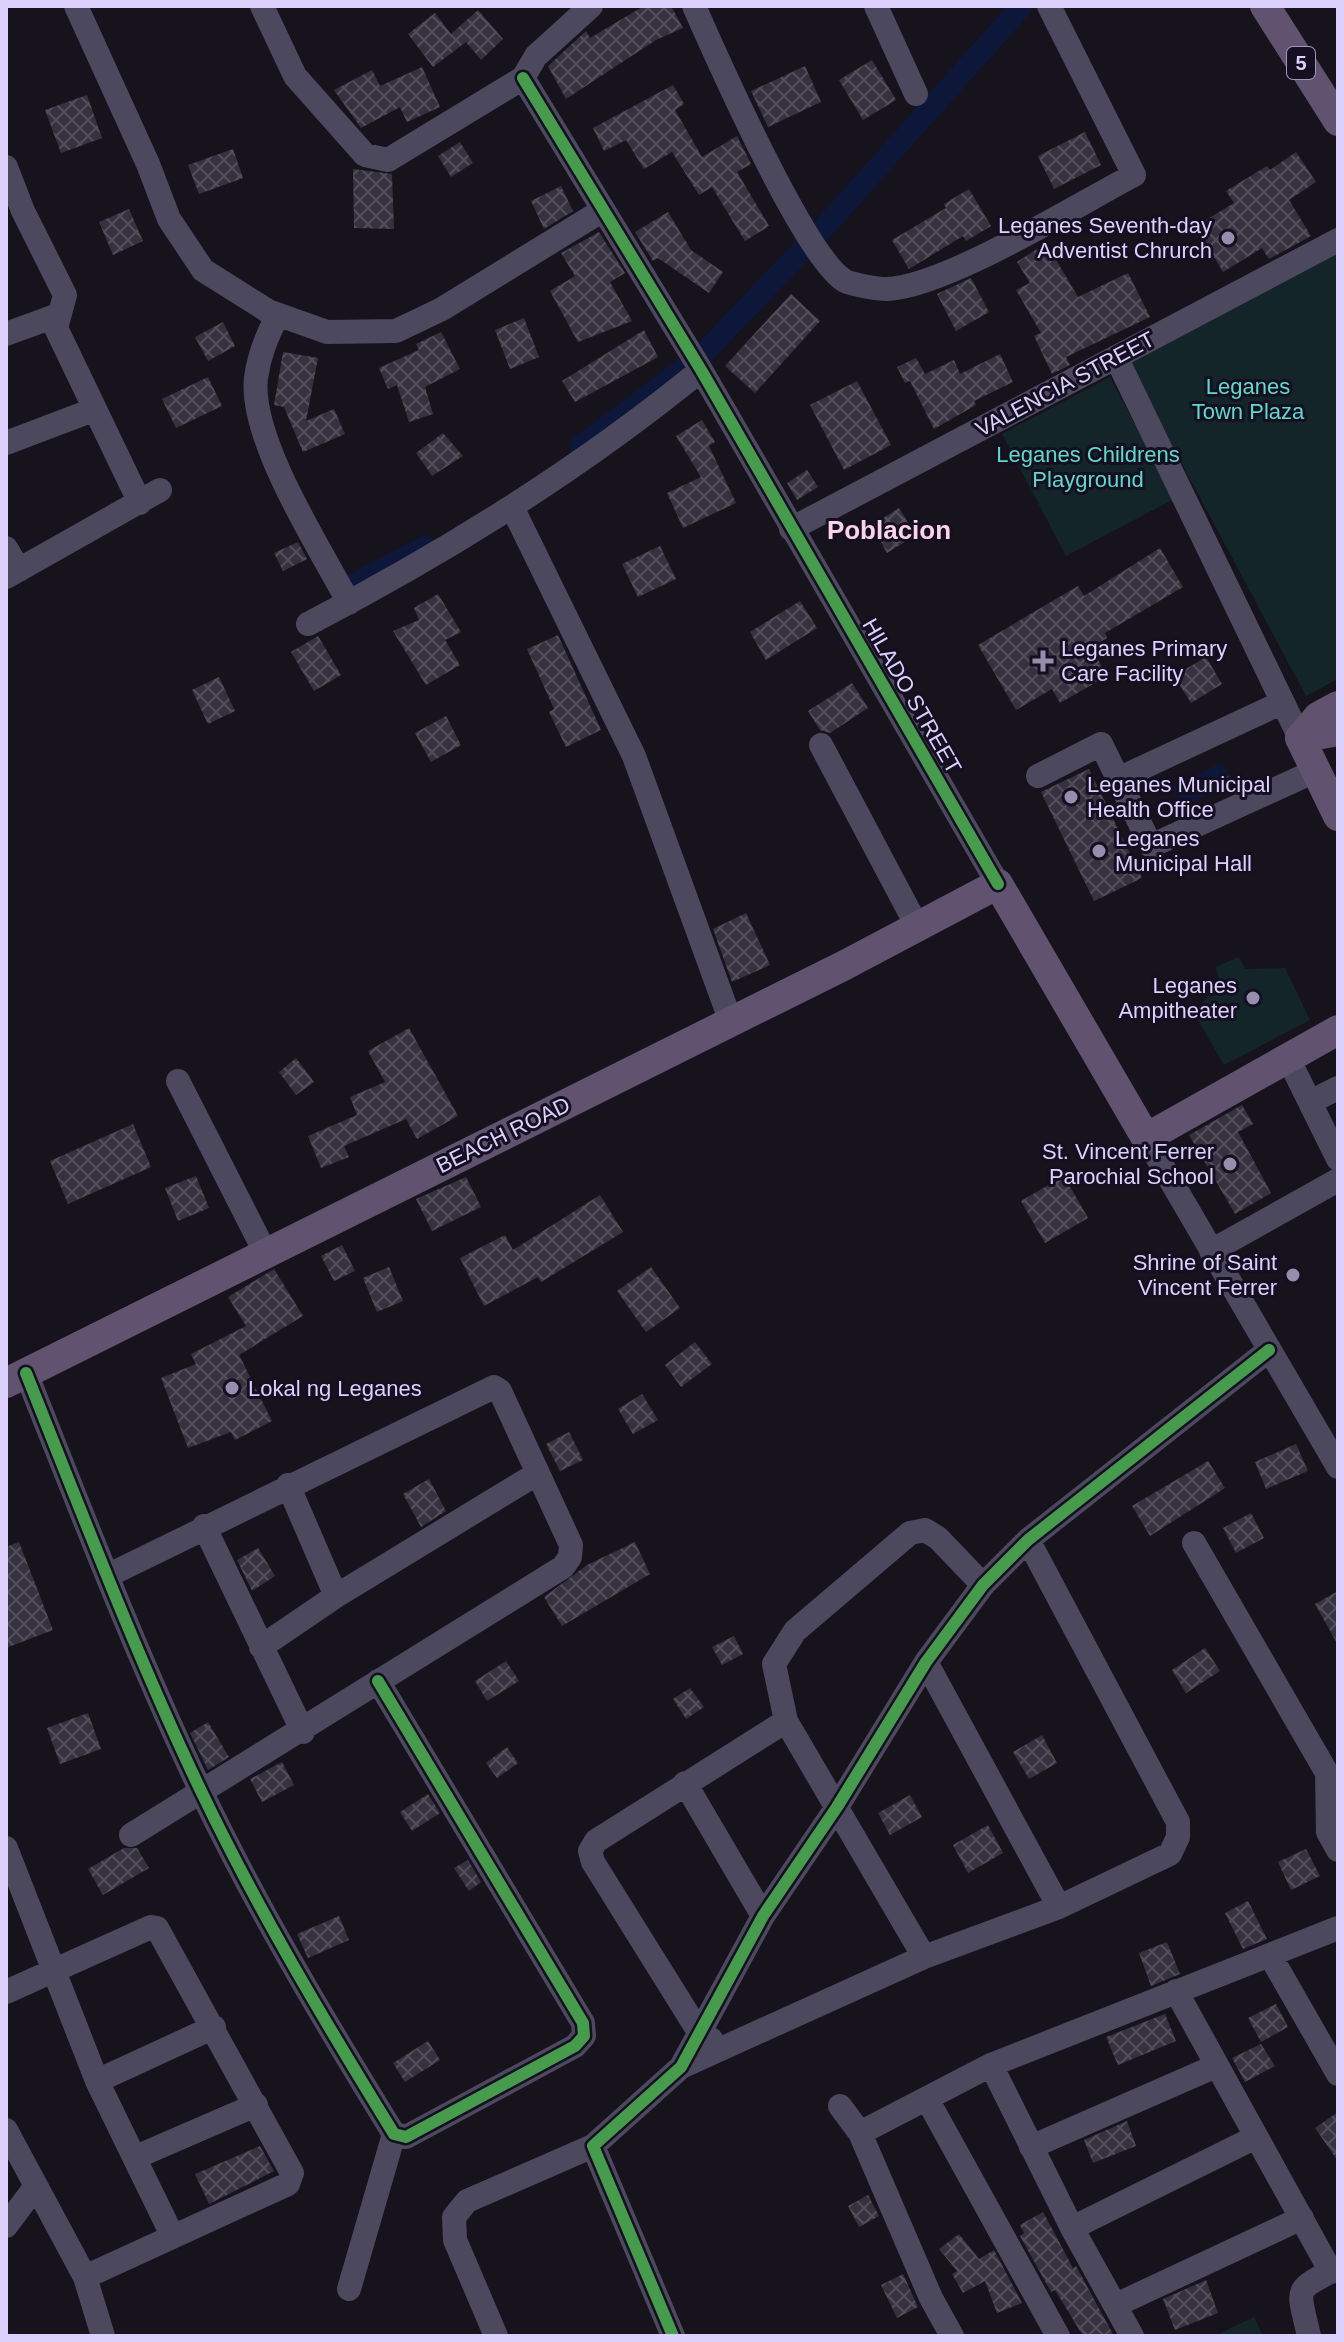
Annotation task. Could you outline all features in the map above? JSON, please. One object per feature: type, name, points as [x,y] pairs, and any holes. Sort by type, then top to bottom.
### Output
[{"type":"main road","name":"5","points":[[1265,6],[1338,121]]},
{"type":"main road","points":[[1300,738],[1318,717],[1338,706]]},
{"type":"main road","points":[[1300,738],[1338,731]]},
{"type":"main road","points":[[1300,738],[1338,816]]},
{"type":"main road","name":"BEACH ROAD","points":[[16,1378],[731,1022],[998,884]]},
{"type":"main road","name":"HILADO STREET","points":[[998,884],[1146,1138]]},
{"type":"main road","points":[[1146,1138],[1338,1030]]},
{"type":"street","points":[[76,6],[148,164],[169,219],[195,261],[203,270],[278,315],[327,332],[396,331],[442,309],[603,210]]},
{"type":"street","points":[[262,6],[295,76],[365,155],[375,160],[388,160],[523,78],[536,56],[591,6]]},
{"type":"street","points":[[694,6],[739,107],[817,250],[845,281],[887,289],[945,274],[1134,175],[1049,6]]},
{"type":"street","points":[[876,6],[916,94]]},
{"type":"street","name":"HILADO STREET","points":[[523,78],[701,370],[998,884]]},
{"type":"street","points":[[6,167],[14,214],[65,295],[56,328],[93,410],[150,496],[13,574],[6,548]]},
{"type":"street","name":"VALENCIA STREET","points":[[791,529],[1338,240]]},
{"type":"street","points":[[6,334],[58,315]]},
{"type":"street","points":[[278,315],[264,342],[256,381],[259,410],[279,471],[349,603]]},
{"type":"street","points":[[1116,357],[1300,738]]},
{"type":"street","points":[[308,624],[513,509],[652,410],[701,370]]},
{"type":"street","points":[[6,443],[93,410]]},
{"type":"street","points":[[513,509],[634,756],[731,1022]]},
{"type":"street","points":[[1118,779],[1281,703]]},
{"type":"street","points":[[1038,776],[1101,744],[1151,846],[1315,771]]},
{"type":"street","points":[[821,745],[917,926]]},
{"type":"street","points":[[1288,1058],[1338,1159]]},
{"type":"street","points":[[178,1081],[266,1254]]},
{"type":"street","points":[[1310,1102],[1338,1088]]},
{"type":"street","name":"HILADO STREET","points":[[1146,1138],[1338,1467]]},
{"type":"street","points":[[1211,1251],[1338,1180]]},
{"type":"street","points":[[681,2067],[763,1916],[837,1807],[926,1662],[983,1585],[1028,1540],[1269,1350]]},
{"type":"street","points":[[16,1378],[201,1791],[286,1958],[394,2134],[406,2137],[575,2046],[584,2036],[583,2023],[378,1681]]},
{"type":"street","points":[[107,1576],[494,1387],[500,1391],[571,1545],[570,1557],[563,1567],[378,1681],[303,1732],[131,1835]]},
{"type":"street","points":[[261,1647],[336,1596],[538,1473]]},
{"type":"street","points":[[288,1485],[336,1596]]},
{"type":"street","points":[[204,1526],[303,1732]]},
{"type":"street","points":[[924,1957],[786,1721],[774,1664],[795,1631],[910,1533],[925,1530],[938,1538],[983,1585]]},
{"type":"street","points":[[496,2336],[455,2240],[454,2217],[467,2201],[593,2146],[681,2067],[924,1957],[1059,1907],[1170,1854],[1178,1837],[1178,1822],[1028,1540]]},
{"type":"street","points":[[1194,1543],[1332,1770],[1328,1832],[1338,1850]]},
{"type":"street","points":[[926,1662],[1059,1907]]},
{"type":"street","points":[[726,2048],[699,2032],[593,1862],[590,1851],[596,1841],[786,1721]]},
{"type":"street","points":[[685,1783],[763,1916]]},
{"type":"street","points":[[6,1848],[97,2081],[172,2235]]},
{"type":"street","points":[[6,1992],[154,1927],[214,2027],[292,2173],[291,2180],[85,2277]]},
{"type":"street","points":[[860,2133],[991,2065],[1338,1928]]},
{"type":"street","points":[[1271,1957],[1338,2074]]},
{"type":"street","points":[[1176,1991],[1302,2218],[1335,2270],[1308,2282],[1299,2294],[1309,2336]]},
{"type":"street","points":[[97,2081],[214,2027]]},
{"type":"street","points":[[991,2065],[1072,2228],[1132,2336]]},
{"type":"street","points":[[1031,2147],[1216,2066]]},
{"type":"street","points":[[927,2099],[1058,2336]]},
{"type":"street","points":[[136,2157],[256,2105]]},
{"type":"street","points":[[840,2106],[860,2133],[931,2298],[952,2336]]},
{"type":"street","points":[[6,2130],[85,2277],[103,2336]]},
{"type":"street","points":[[349,2289],[394,2134]]},
{"type":"street","points":[[1072,2228],[1256,2137]]},
{"type":"street","points":[[593,2146],[673,2336]]},
{"type":"street","points":[[6,2226],[36,2186]]},
{"type":"street","points":[[1116,2305],[1302,2218]]},
{"type":"green space","name":"Leganes Town Plaza","points":[[1338,246],[1338,679],[1306,696],[1127,361]]},
{"type":"green space","name":"Leganes Childrens Playground","points":[[1110,377],[1174,499],[1066,556],[1002,434]]},
{"type":"green space","name":"Leganes Ampitheater","points":[[1239,957],[1245,969],[1285,968],[1310,1020],[1224,1065],[1194,1014],[1220,981],[1215,967]]},
{"type":"green space","points":[[1254,2317],[1263,2336],[1214,2336]]},
{"type":"water","points":[[1222,763],[1232,783],[1183,807],[1173,787]]},
{"type":"building","points":[[644,6],[671,6],[683,28],[656,40],[566,99],[548,66],[586,31],[590,38]]},
{"type":"building","points":[[478,10],[503,39],[481,60],[466,42],[433,67],[408,34],[435,13],[451,34]]},
{"type":"building","points":[[872,60],[896,100],[863,120],[839,80]]},
{"type":"building","points":[[805,66],[821,102],[768,127],[751,91]]},
{"type":"building","points":[[422,67],[440,107],[407,122],[400,107],[361,128],[334,90],[372,70],[380,86]]},
{"type":"building","points":[[673,85],[684,104],[675,110],[702,157],[737,136],[751,164],[737,172],[769,226],[745,241],[712,187],[699,195],[672,152],[644,169],[626,140],[604,151],[593,128]]},
{"type":"building","points":[[87,95],[102,138],[61,153],[45,110]]},
{"type":"building","points":[[1085,132],[1101,165],[1054,189],[1038,156]]},
{"type":"building","points":[[460,142],[473,163],[451,177],[438,156]]},
{"type":"building","points":[[233,149],[243,178],[199,194],[188,165]]},
{"type":"building","points":[[1296,152],[1316,182],[1289,200],[1311,236],[1269,259],[1262,248],[1223,272],[1196,226],[1234,203],[1226,191],[1267,166],[1270,170]]},
{"type":"building","points":[[353,169],[392,174],[394,229],[354,228]]},
{"type":"building","points":[[561,186],[573,211],[544,229],[531,201]]},
{"type":"building","points":[[969,189],[991,226],[966,241],[963,236],[909,269],[892,240],[946,208],[944,204]]},
{"type":"building","points":[[129,209],[143,241],[113,255],[99,222]]},
{"type":"building","points":[[668,212],[691,250],[723,272],[709,293],[658,258],[653,261],[635,232]]},
{"type":"building","points":[[599,232],[625,273],[610,282],[632,321],[578,342],[550,291],[575,276],[561,253]]},
{"type":"building","points":[[1046,243],[1078,297],[1128,273],[1150,317],[1066,357],[1070,365],[1052,374],[1034,336],[1041,333],[1016,290],[1030,283],[1017,262]]},
{"type":"building","points":[[971,278],[989,312],[956,331],[937,294]]},
{"type":"building","points":[[791,294],[820,321],[755,393],[725,366]]},
{"type":"building","points":[[524,318],[539,357],[510,369],[495,330]]},
{"type":"building","points":[[223,322],[235,346],[208,361],[195,337]]},
{"type":"building","points":[[644,330],[658,357],[575,402],[562,381]]},
{"type":"building","points":[[441,332],[460,369],[425,387],[433,414],[409,422],[397,385],[388,389],[379,368],[419,350],[416,344]]},
{"type":"building","points":[[283,352],[318,358],[306,421],[334,409],[345,434],[303,452],[284,407],[274,405]]},
{"type":"building","points":[[1000,354],[1013,382],[974,401],[976,405],[934,429],[910,381],[905,383],[897,367],[916,358],[925,374],[954,360],[960,374]]},
{"type":"building","points":[[208,377],[222,406],[176,428],[162,399]]},
{"type":"building","points":[[857,381],[891,445],[844,470],[810,405]]},
{"type":"building","points":[[702,420],[715,442],[709,446],[736,503],[683,528],[667,493],[701,477],[676,436]]},
{"type":"building","points":[[443,433],[463,456],[432,476],[416,453]]},
{"type":"building","points":[[807,470],[818,487],[797,500],[787,483]]},
{"type":"building","points":[[899,508],[916,535],[887,553],[872,525]]},
{"type":"building","points":[[298,542],[307,559],[283,571],[274,553]]},
{"type":"building","points":[[660,546],[676,579],[638,597],[622,564]]},
{"type":"building","name":"Leganes Primary Care Facility","points":[[1160,548],[1183,587],[1105,633],[1107,638],[1091,647],[1107,676],[1060,703],[1052,689],[1016,710],[978,645],[1078,586],[1084,596]]},
{"type":"building","points":[[438,594],[461,632],[445,640],[460,665],[426,685],[393,631],[419,620],[414,608]]},
{"type":"building","points":[[800,601],[817,628],[766,660],[750,632]]},
{"type":"building","points":[[558,635],[601,730],[566,747],[549,712],[554,709],[527,649]]},
{"type":"building","points":[[318,636],[341,675],[314,691],[291,652]]},
{"type":"building","points":[[1206,657],[1222,684],[1191,703],[1174,676]]},
{"type":"building","points":[[219,677],[235,711],[208,724],[192,690]]},
{"type":"building","points":[[852,683],[868,708],[830,733],[820,730],[808,711]]},
{"type":"building","points":[[446,716],[461,745],[431,762],[415,733]]},
{"type":"building","name":"Leganes Municipal Hall","points":[[1089,769],[1142,878],[1094,901],[1041,792]]},
{"type":"building","points":[[746,913],[770,965],[732,982],[713,929]]},
{"type":"building","points":[[409,1028],[458,1116],[417,1139],[406,1119],[344,1146],[349,1157],[321,1168],[308,1136],[357,1115],[350,1097],[385,1082],[368,1051]]},
{"type":"building","points":[[296,1058],[314,1082],[296,1095],[279,1072]]},
{"type":"building","name":"St. Vincent Ferrer Parochial School","points":[[1242,1105],[1253,1124],[1238,1132],[1271,1193],[1235,1214],[1189,1135]]},
{"type":"building","points":[[133,1124],[151,1167],[68,1204],[50,1161]]},
{"type":"building","points":[[196,1176],[209,1208],[178,1221],[165,1188]]},
{"type":"building","points":[[1064,1176],[1088,1218],[1045,1243],[1021,1201]]},
{"type":"building","points":[[466,1177],[481,1207],[432,1231],[416,1199]]},
{"type":"building","points":[[600,1195],[623,1232],[541,1282],[538,1277],[484,1306],[460,1258],[505,1235],[513,1250]]},
{"type":"building","points":[[342,1245],[355,1271],[334,1281],[321,1256]]},
{"type":"building","points":[[389,1267],[403,1301],[377,1312],[363,1278]]},
{"type":"building","points":[[651,1267],[680,1308],[646,1332],[617,1291]]},
{"type":"building","points":[[274,1269],[303,1316],[239,1355],[272,1421],[235,1440],[231,1432],[188,1448],[161,1378],[196,1364],[191,1354],[246,1326],[228,1297]]},
{"type":"building","points":[[695,1342],[712,1364],[681,1387],[665,1365]]},
{"type":"building","points":[[642,1394],[658,1420],[633,1434],[618,1409]]},
{"type":"building","points":[[569,1432],[583,1460],[560,1471],[546,1444]]},
{"type":"building","points":[[1296,1444],[1308,1471],[1266,1489],[1255,1462]]},
{"type":"building","points":[[1208,1461],[1225,1488],[1150,1536],[1132,1506]]},
{"type":"building","points":[[429,1479],[446,1511],[421,1527],[403,1494]]},
{"type":"building","points":[[1251,1513],[1264,1538],[1236,1553],[1223,1528]]},
{"type":"building","points":[[19,1542],[53,1630],[6,1648],[6,1547]]},
{"type":"building","points":[[635,1542],[650,1574],[562,1626],[544,1597],[587,1565]]},
{"type":"building","points":[[258,1548],[275,1576],[252,1591],[237,1560]]},
{"type":"building","points":[[1338,1591],[1338,1645],[1315,1604]]},
{"type":"building","points":[[734,1636],[743,1654],[722,1665],[712,1647]]},
{"type":"building","points":[[1205,1648],[1220,1671],[1186,1693],[1172,1670]]},
{"type":"building","points":[[506,1661],[519,1681],[487,1701],[475,1681]]},
{"type":"building","points":[[690,1688],[704,1707],[686,1719],[673,1699]]},
{"type":"building","points":[[88,1713],[101,1749],[60,1764],[47,1728]]},
{"type":"building","points":[[208,1722],[229,1757],[208,1770],[190,1733]]},
{"type":"building","points":[[1042,1735],[1057,1763],[1029,1779],[1013,1752]]},
{"type":"building","points":[[507,1747],[518,1763],[497,1778],[486,1763]]},
{"type":"building","points":[[282,1762],[294,1785],[262,1802],[250,1779]]},
{"type":"building","points":[[428,1794],[440,1813],[412,1831],[400,1812]]},
{"type":"building","points":[[910,1795],[922,1817],[890,1835],[878,1813]]},
{"type":"building","points":[[988,1825],[1003,1853],[968,1873],[953,1845]]},
{"type":"building","points":[[124,1848],[137,1848],[149,1868],[103,1895],[88,1869]]},
{"type":"building","points":[[1306,1849],[1320,1876],[1291,1890],[1278,1862]]},
{"type":"building","points":[[468,1860],[481,1882],[469,1891],[454,1868]]},
{"type":"building","points":[[1248,1901],[1267,1939],[1243,1949],[1225,1913]]},
{"type":"building","points":[[339,1916],[349,1940],[308,1958],[297,1934]]},
{"type":"building","points":[[1167,1942],[1180,1974],[1151,1986],[1139,1953]]},
{"type":"building","points":[[1276,2004],[1288,2027],[1261,2042],[1248,2018]]},
{"type":"building","points":[[1165,2014],[1176,2041],[1118,2065],[1106,2037]]},
{"type":"building","points":[[428,2041],[440,2060],[405,2082],[393,2063]]},
{"type":"building","points":[[1261,2044],[1275,2066],[1245,2082],[1232,2058]]},
{"type":"building","points":[[1338,2112],[1338,2161],[1315,2128]]},
{"type":"building","points":[[1127,2121],[1136,2146],[1093,2163],[1084,2140]]},
{"type":"building","points":[[260,2146],[274,2171],[209,2204],[195,2174]]},
{"type":"building","points":[[868,2195],[879,2216],[859,2227],[848,2206]]},
{"type":"building","points":[[1043,2212],[1114,2336],[1083,2336],[1055,2290],[1051,2292],[1020,2236],[1024,2233],[1020,2225]]},
{"type":"building","points":[[959,2234],[979,2259],[994,2250],[1022,2303],[997,2313],[985,2281],[963,2293],[952,2274],[957,2271],[939,2249]]},
{"type":"building","points":[[903,2274],[918,2307],[897,2318],[881,2285]]},
{"type":"building","points":[[1206,2280],[1218,2313],[1175,2330],[1163,2299]]},
{"type":"waterway","points":[[821,231],[1022,6]]},
{"type":"waterway","points":[[705,352],[803,249]]},
{"type":"waterway","points":[[581,446],[685,368]]},
{"type":"waterway","points":[[350,586],[425,547]]},
{"type":"cycle path","points":[[523,78],[701,370],[998,884]]},
{"type":"cycle path","points":[[673,2336],[593,2146],[681,2067],[763,1916],[837,1807],[926,1662],[983,1585],[1028,1540],[1269,1350]]},
{"type":"cycle path","points":[[26,1373],[132,1636],[223,1835],[293,1965],[368,2092],[394,2134],[406,2137],[575,2046],[584,2036],[583,2023],[378,1681]]},
{"type":"place","name":"Leganes Seventh-day Adventist Chrurch","points":[[1228,238]]},
{"type":"place","name":"Leganes Primary Care Facility","points":[[1043,661]]},
{"type":"place","name":"Leganes Municipal Health Office","points":[[1071,797]]},
{"type":"place","name":"Leganes Municipal Hall","points":[[1099,851]]},
{"type":"place","name":"Leganes Ampitheater","points":[[1253,998]]},
{"type":"place","name":"St. Vincent Ferrer Parochial School","points":[[1230,1164]]},
{"type":"place","name":"Shrine of Saint Vincent Ferrer","points":[[1293,1275]]},
{"type":"place","name":"Lokal ng Leganes","points":[[232,1388]]},
{"type":"district","name":"Poblacion","points":[[889,530]]}]
